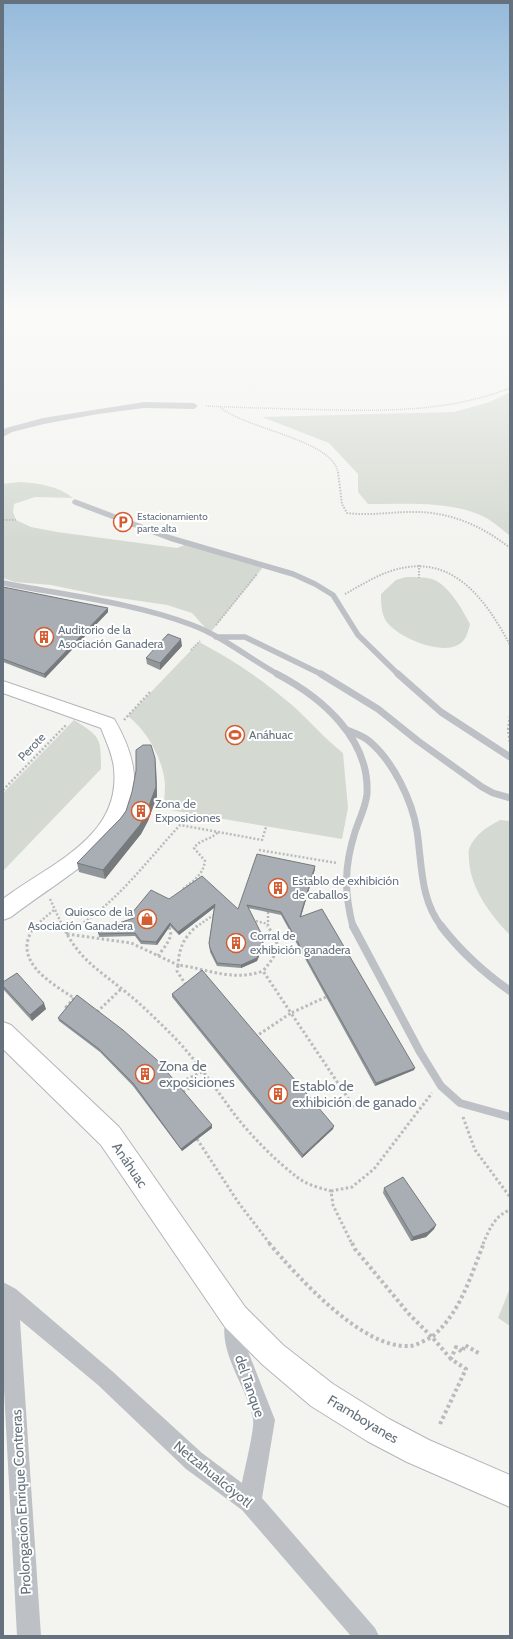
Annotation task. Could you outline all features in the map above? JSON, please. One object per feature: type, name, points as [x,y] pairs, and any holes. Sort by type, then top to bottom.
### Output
[{"type":"street","points":[[3,434],[10,430],[43,421],[98,411],[144,405],[194,406]]},
{"type":"street","points":[[3,687],[108,724],[124,769],[124,797],[113,825],[83,857],[3,911]]},
{"type":"street","name":"Anáhuac","points":[[3,1033],[110,1136],[235,1317]]},
{"type":"street","name":"Netzahualcóyotl","points":[[6,1294],[105,1378],[194,1461],[250,1502],[367,1636]]},
{"type":"street","name":"Prolongación Enrique Contreras","points":[[6,1294],[28,1636]]},
{"type":"street","name":"Framboyanes","points":[[235,1317],[273,1355],[322,1395],[378,1430],[418,1451],[510,1491]]},
{"type":"street","name":"del Tanque","points":[[235,1317],[234,1341],[264,1420],[250,1502]]},
{"type":"lane","points":[[75,502],[93,507],[170,538],[293,574],[315,584],[336,599],[358,635],[417,692],[441,712],[510,757]]},
{"type":"lane","points":[[3,583],[156,612],[213,635],[253,661],[298,685],[330,711],[357,746],[362,758],[366,777],[367,794],[348,854],[347,865],[346,896],[354,927],[420,1052],[441,1086],[460,1103],[510,1116]]},
{"type":"lane","points":[[213,635],[245,637],[315,670],[378,709],[418,741],[482,787],[493,793],[510,798]]},
{"type":"lane","points":[[346,730],[368,740],[378,750],[400,782],[412,810],[417,830],[424,890],[436,919],[458,947],[484,972],[510,991]]},
{"type":"path","points":[[194,406],[328,410],[450,407],[474,402],[510,388]]},
{"type":"path","points":[[220,407],[228,414],[240,420],[308,444],[326,454],[337,466],[342,504],[347,513],[370,516],[411,512],[435,513],[457,518],[476,525],[510,548]]},
{"type":"path","points":[[3,520],[16,520]]},
{"type":"path","points":[[419,565],[419,578]]},
{"type":"path","points":[[336,599],[386,572],[419,565],[443,570],[454,575],[490,613],[510,645]]},
{"type":"path","points":[[213,635],[264,566]]},
{"type":"path","points":[[119,724],[151,691]]},
{"type":"path","points":[[510,716],[508,730],[510,746]]},
{"type":"path","name":"Perote","points":[[3,790],[69,722]]},
{"type":"path","points":[[66,934],[90,919],[121,893],[180,825],[262,840],[266,827]]},
{"type":"path","points":[[178,893],[202,873],[205,861],[194,848],[195,845],[199,841],[216,836],[218,832]]},
{"type":"path","points":[[259,850],[347,865]]},
{"type":"path","points":[[49,897],[71,944],[83,957],[168,1031],[204,1071],[236,1116],[278,1160],[298,1178],[311,1185],[331,1191],[351,1188],[366,1178],[380,1163],[425,1101],[441,1086]]},
{"type":"path","points":[[55,909],[37,920],[32,926],[25,939],[25,950],[32,968],[50,984],[74,998],[66,1007],[69,1009]]},
{"type":"path","points":[[186,985],[177,971],[178,952],[181,943],[188,934],[217,912]]},
{"type":"path","points":[[66,934],[131,943],[178,965],[199,968],[230,978],[249,976],[263,971],[275,958],[278,950],[277,940],[268,924],[268,912]]},
{"type":"path","points":[[246,918],[268,924]]},
{"type":"path","points":[[158,956],[172,932],[164,922]]},
{"type":"path","points":[[263,971],[354,1106]]},
{"type":"path","points":[[97,1012],[121,989]]},
{"type":"path","points":[[256,1037],[291,1013],[326,997]]},
{"type":"path","points":[[183,1092],[191,1087],[185,1080],[204,1071]]},
{"type":"path","points":[[460,1103],[468,1140],[481,1160],[510,1197]]},
{"type":"path","points":[[197,1140],[243,1210],[297,1273],[339,1314],[362,1332],[386,1344],[403,1347],[424,1345],[441,1330],[466,1290],[492,1225],[501,1214],[510,1210]]},
{"type":"path","points":[[331,1191],[333,1205],[355,1249],[409,1314],[451,1359],[466,1368],[440,1424]]},
{"type":"path","points":[[451,1359],[456,1347],[462,1352],[465,1345],[480,1354]]},
{"type":"shaded area","points":[[510,392],[510,536],[488,519],[461,509],[430,504],[368,504],[358,492],[358,474],[329,443],[262,417],[454,412],[490,402]]},
{"type":"shaded area","points":[[19,482],[33,483],[55,488],[73,498],[35,497],[14,504],[13,512],[16,520],[31,527],[57,532],[177,548],[192,542],[264,566],[210,633],[192,613],[167,605],[99,595],[51,585],[15,582],[3,578],[3,484]]},
{"type":"shaded area","points":[[406,577],[422,577],[432,579],[444,586],[449,592],[459,605],[470,624],[466,636],[461,643],[450,647],[440,648],[419,643],[399,633],[386,621],[382,611],[381,594],[396,580]]},
{"type":"shaded area","name":"Anáhuac","points":[[199,642],[236,663],[270,687],[292,705],[343,753],[348,808],[342,839],[164,809],[165,784],[161,765],[153,746],[142,729],[128,716]]},
{"type":"shaded area","points":[[74,720],[90,730],[98,739],[101,751],[101,769],[3,871],[3,793]]},
{"type":"shaded area","points":[[500,820],[510,821],[510,935],[489,911],[478,892],[469,861],[469,849],[478,835],[486,828]]},
{"type":"shaded area","points":[[510,1288],[510,1326],[498,1318]]},
{"type":"building","name":"Auditorio de la Asociación Ganadera","points":[[3,587],[108,608],[44,674],[3,659]]},
{"type":"building","points":[[168,634],[181,639],[160,663],[146,658]]},
{"type":"building","name":"Zona de Exposiciones","points":[[143,745],[151,745],[155,758],[156,787],[140,825],[103,870],[77,863],[126,811],[132,792],[136,771],[136,750]]},
{"type":"building","points":[[257,854],[315,866],[300,917],[322,909],[415,1068],[376,1083],[281,912],[247,905],[263,937],[263,944],[257,958],[241,965],[217,963],[210,948],[209,943],[215,904],[178,932],[170,923],[156,942],[141,941],[135,933],[99,934],[98,930],[134,918],[132,913],[151,890],[169,899],[202,876],[238,909]]},
{"type":"building","name":"Establo de exhibición de ganado","points":[[202,970],[334,1126],[303,1155],[172,994]]},
{"type":"building","points":[[17,973],[44,1003],[30,1015],[3,986],[3,982]]},
{"type":"building","name":"Zona de exposiciones","points":[[77,995],[123,1030],[157,1060],[212,1125],[181,1149],[133,1083],[99,1049],[58,1018]]},
{"type":"building","points":[[403,1177],[436,1225],[428,1232],[413,1237],[384,1188]]},
{"type":"place","name":"Estacionamiento parte alta","points":[[123,522]]},
{"type":"place","name":"Auditorio de la Asociación Ganadera","points":[[44,637]]},
{"type":"place","name":"Anáhuac","points":[[235,735]]},
{"type":"place","name":"Zona de Exposiciones","points":[[141,811]]},
{"type":"place","name":"Establo de exhibición de caballos","points":[[278,888]]},
{"type":"place","name":"Quiosco de la Asociación Ganadera","points":[[147,919]]},
{"type":"place","name":"Corral de exhibición ganadera","points":[[236,943]]},
{"type":"place","name":"Zona de exposiciones","points":[[145,1074]]},
{"type":"place","name":"Establo de exhibición de ganado","points":[[278,1094]]}]
